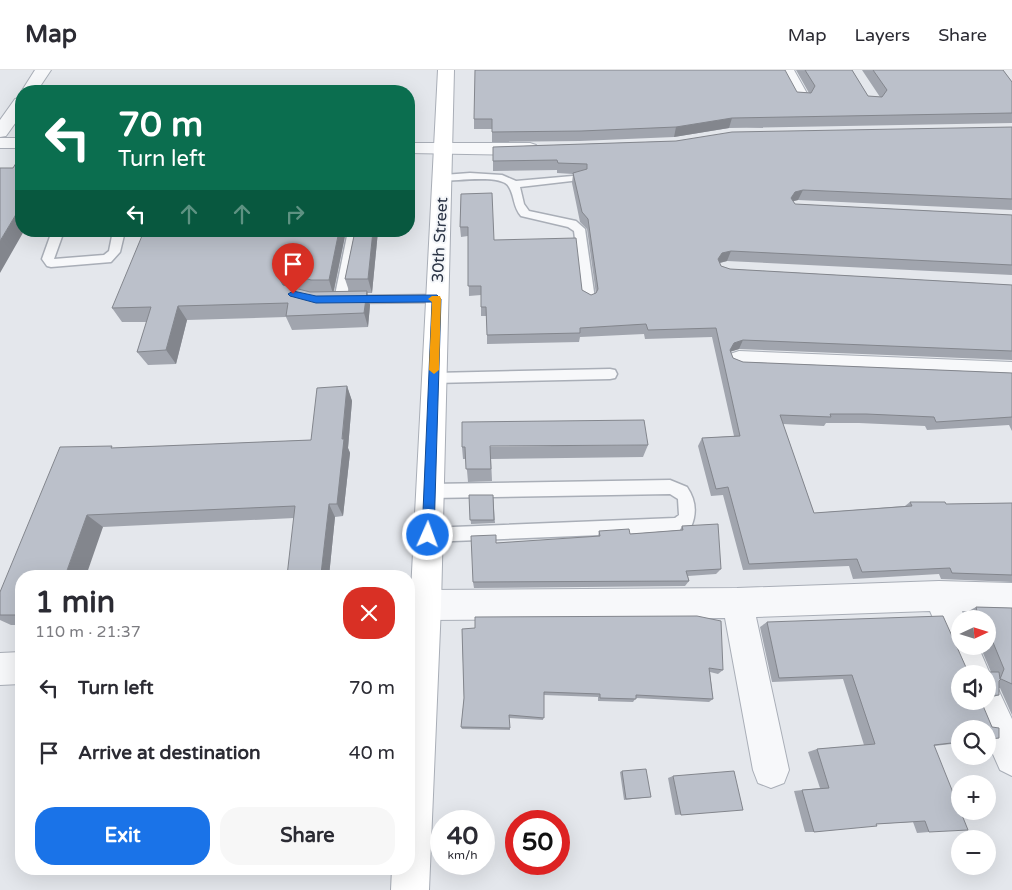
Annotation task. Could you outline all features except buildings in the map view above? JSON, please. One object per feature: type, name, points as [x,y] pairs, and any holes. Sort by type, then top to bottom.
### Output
[{"type":"main road","name":"30th Street","points":[[415,688],[416,647],[426,605],[446,70]]},
{"type":"main road","name":"30th Street","points":[[410,875],[410,890]]},
{"type":"street","points":[[33,85],[44,70]]},
{"type":"street","points":[[786,70],[801,97]]},
{"type":"street","points":[[0,132],[15,111]]},
{"type":"street","points":[[0,143],[15,143]]},
{"type":"street","points":[[415,148],[544,148]]},
{"type":"street","points":[[739,360],[1012,371]]},
{"type":"street","points":[[426,605],[737,603],[939,596],[1012,598]]},
{"type":"street","points":[[939,596],[951,623]]},
{"type":"street","points":[[737,603],[752,668],[771,770]]},
{"type":"street","points":[[0,670],[15,669]]},
{"type":"street","points":[[990,710],[1012,758]]},
{"type":"lane","points":[[443,178],[504,176],[514,184],[519,205],[525,214],[568,223],[579,229],[589,299]]},
{"type":"lane","points":[[514,184],[580,177]]},
{"type":"lane","points":[[56,237],[48,258],[51,262],[107,258],[114,252],[118,237]]},
{"type":"lane","points":[[340,300],[353,237]]},
{"type":"lane","points":[[324,300],[437,299]]},
{"type":"lane","points":[[434,378],[610,374]]},
{"type":"lane","points":[[428,535],[675,524],[685,522],[688,516],[685,495],[681,490],[670,487],[430,491]]},
{"type":"slow traffic","points":[[432,299],[437,299],[434,370]]},
{"type":"route","points":[[293,294],[316,300],[437,299],[428,535]]}]
